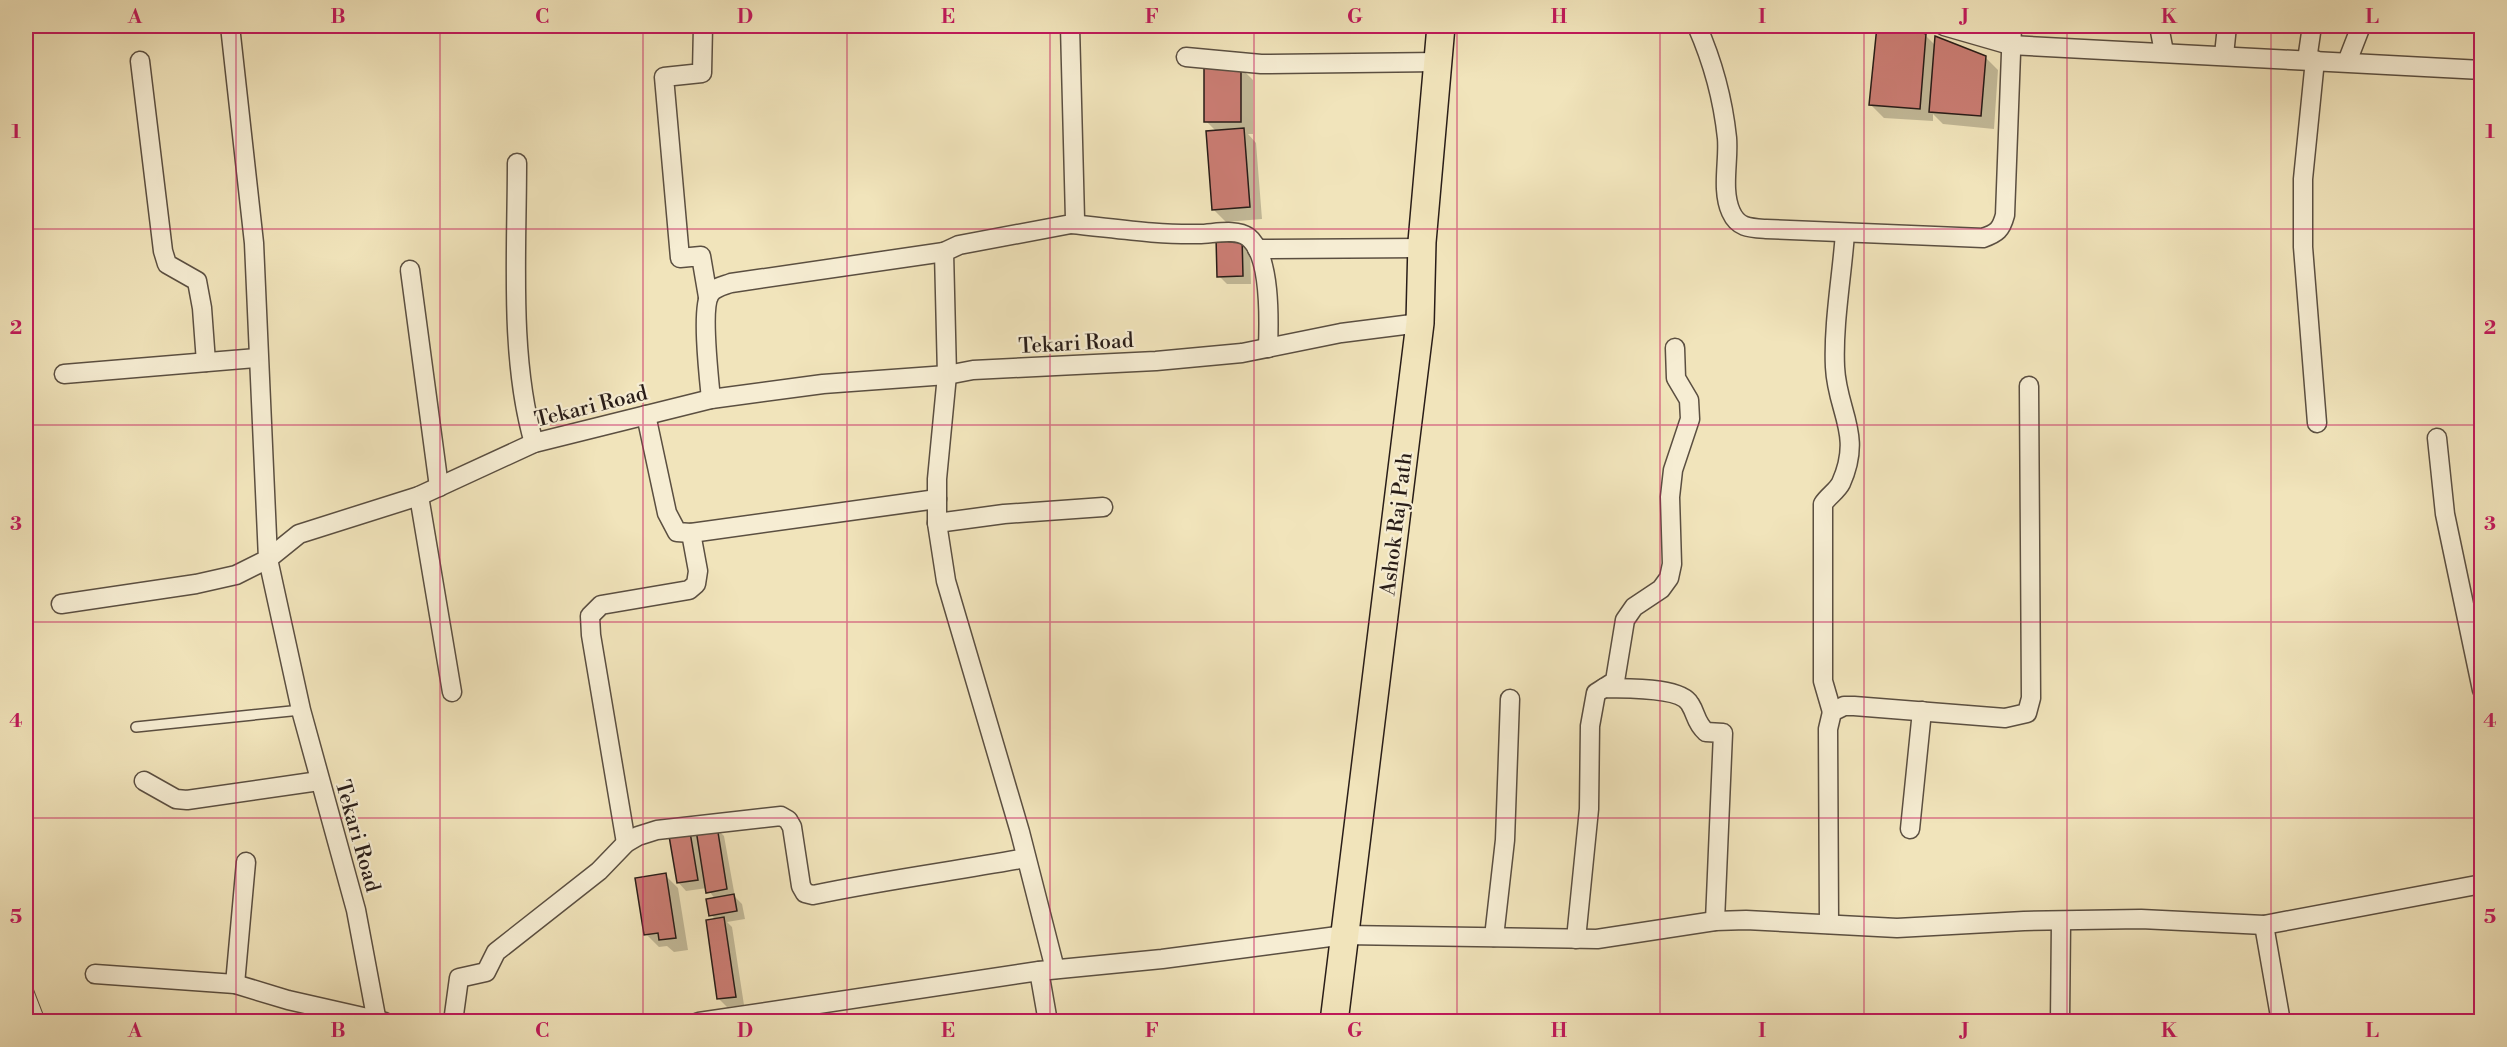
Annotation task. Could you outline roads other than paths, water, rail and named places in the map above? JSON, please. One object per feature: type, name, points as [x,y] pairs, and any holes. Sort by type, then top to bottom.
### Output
[{"type":"main road","name":"Ashok Raj Path","points":[[1334,1022],[1420,323],[1422,248],[1441,26]]},
{"type":"street","points":[[61,604],[140,595],[196,584],[236,575],[268,559],[257,358],[254,243],[230,26]]},
{"type":"street","points":[[703,26],[702,73],[664,77],[680,258],[701,256],[708,297],[707,344],[711,399]]},
{"type":"street","points":[[1070,26],[1076,206],[1075,219],[1071,225]]},
{"type":"street","points":[[1697,26],[1719,98],[1727,138],[1727,195],[1730,211],[1738,223],[1748,228],[1983,238],[1996,234],[2002,227],[2005,215],[2012,26]]},
{"type":"street","points":[[1944,26],[1971,30],[2010,45],[2481,70]]},
{"type":"street","points":[[2159,26],[2164,52]]},
{"type":"street","points":[[2224,55],[2227,26]]},
{"type":"street","points":[[2312,26],[2303,179],[2303,247],[2317,423]]},
{"type":"street","points":[[2347,62],[2361,26]]},
{"type":"street","points":[[1186,57],[1262,64],[1438,62]]},
{"type":"street","points":[[140,61],[163,251],[167,264],[197,281],[202,308],[206,362]]},
{"type":"street","points":[[517,163],[517,276],[521,371],[526,415],[534,443]]},
{"type":"street","points":[[708,297],[715,288],[731,283],[944,252],[959,245],[1071,225],[1152,233],[1234,233],[1248,237],[1257,249],[1269,307],[1268,348]]},
{"type":"street","points":[[1829,924],[1828,729],[1832,712],[1825,693],[1822,672],[1824,504],[1828,495],[1839,487],[1848,462],[1850,440],[1835,366],[1845,233]]},
{"type":"street","points":[[1257,249],[1422,248]]},
{"type":"street","points":[[944,252],[947,375],[937,523],[949,593],[1026,858],[1047,970],[1048,1022]]},
{"type":"street","points":[[410,270],[439,487]]},
{"type":"street","name":"Tekari Road","points":[[380,1021],[356,910],[301,710],[268,559],[299,534],[419,496],[534,443],[711,399],[823,384],[947,375],[979,370],[1156,361],[1268,348],[1341,333],[1420,323]]},
{"type":"street","points":[[1576,939],[1589,809],[1592,707],[1596,693],[1615,681],[1625,620],[1634,607],[1661,589],[1669,578],[1672,564],[1670,497],[1673,470],[1690,419],[1689,400],[1676,378],[1674,348]]},
{"type":"street","points":[[64,374],[257,358]]},
{"type":"street","points":[[1832,712],[1844,706],[1854,706],[2005,718],[2027,713],[2031,698],[2029,386]]},
{"type":"street","points":[[646,415],[671,525],[677,532],[691,533],[937,499]]},
{"type":"street","points":[[2437,438],[2445,514],[2481,690]]},
{"type":"street","points":[[419,496],[452,692]]},
{"type":"street","points":[[937,523],[1004,514],[1103,507]]},
{"type":"street","points":[[626,843],[594,658],[590,616],[601,605],[688,590],[696,584],[698,571],[691,533]]},
{"type":"street","points":[[1604,688],[1653,690],[1684,697],[1691,704],[1693,716],[1706,732],[1723,733],[1715,921]]},
{"type":"street","points":[[1494,937],[1505,840],[1510,699]]},
{"type":"street","points":[[1910,829],[1922,711]]},
{"type":"street","points":[[144,782],[176,799],[187,800],[319,781]]},
{"type":"street","points":[[453,1022],[459,978],[486,972],[496,952],[599,871],[626,843],[657,830],[781,816],[788,820],[792,827],[801,886],[805,893],[813,895],[879,881],[937,874],[1026,858]]},
{"type":"street","points":[[235,984],[246,862]]},
{"type":"street","points":[[699,1022],[1047,970],[1162,959],[1345,935],[1597,939],[1715,921],[1767,920],[1898,928],[2167,920],[2264,925],[2481,884]]},
{"type":"street","points":[[2060,1022],[2061,922]]},
{"type":"street","points":[[2264,925],[2281,1022]]},
{"type":"street","points":[[95,974],[235,984],[288,1000],[380,1021]]},
{"type":"street","points":[[26,991],[38,1022]]},
{"type":"lane","points":[[136,727],[301,710]]}]
